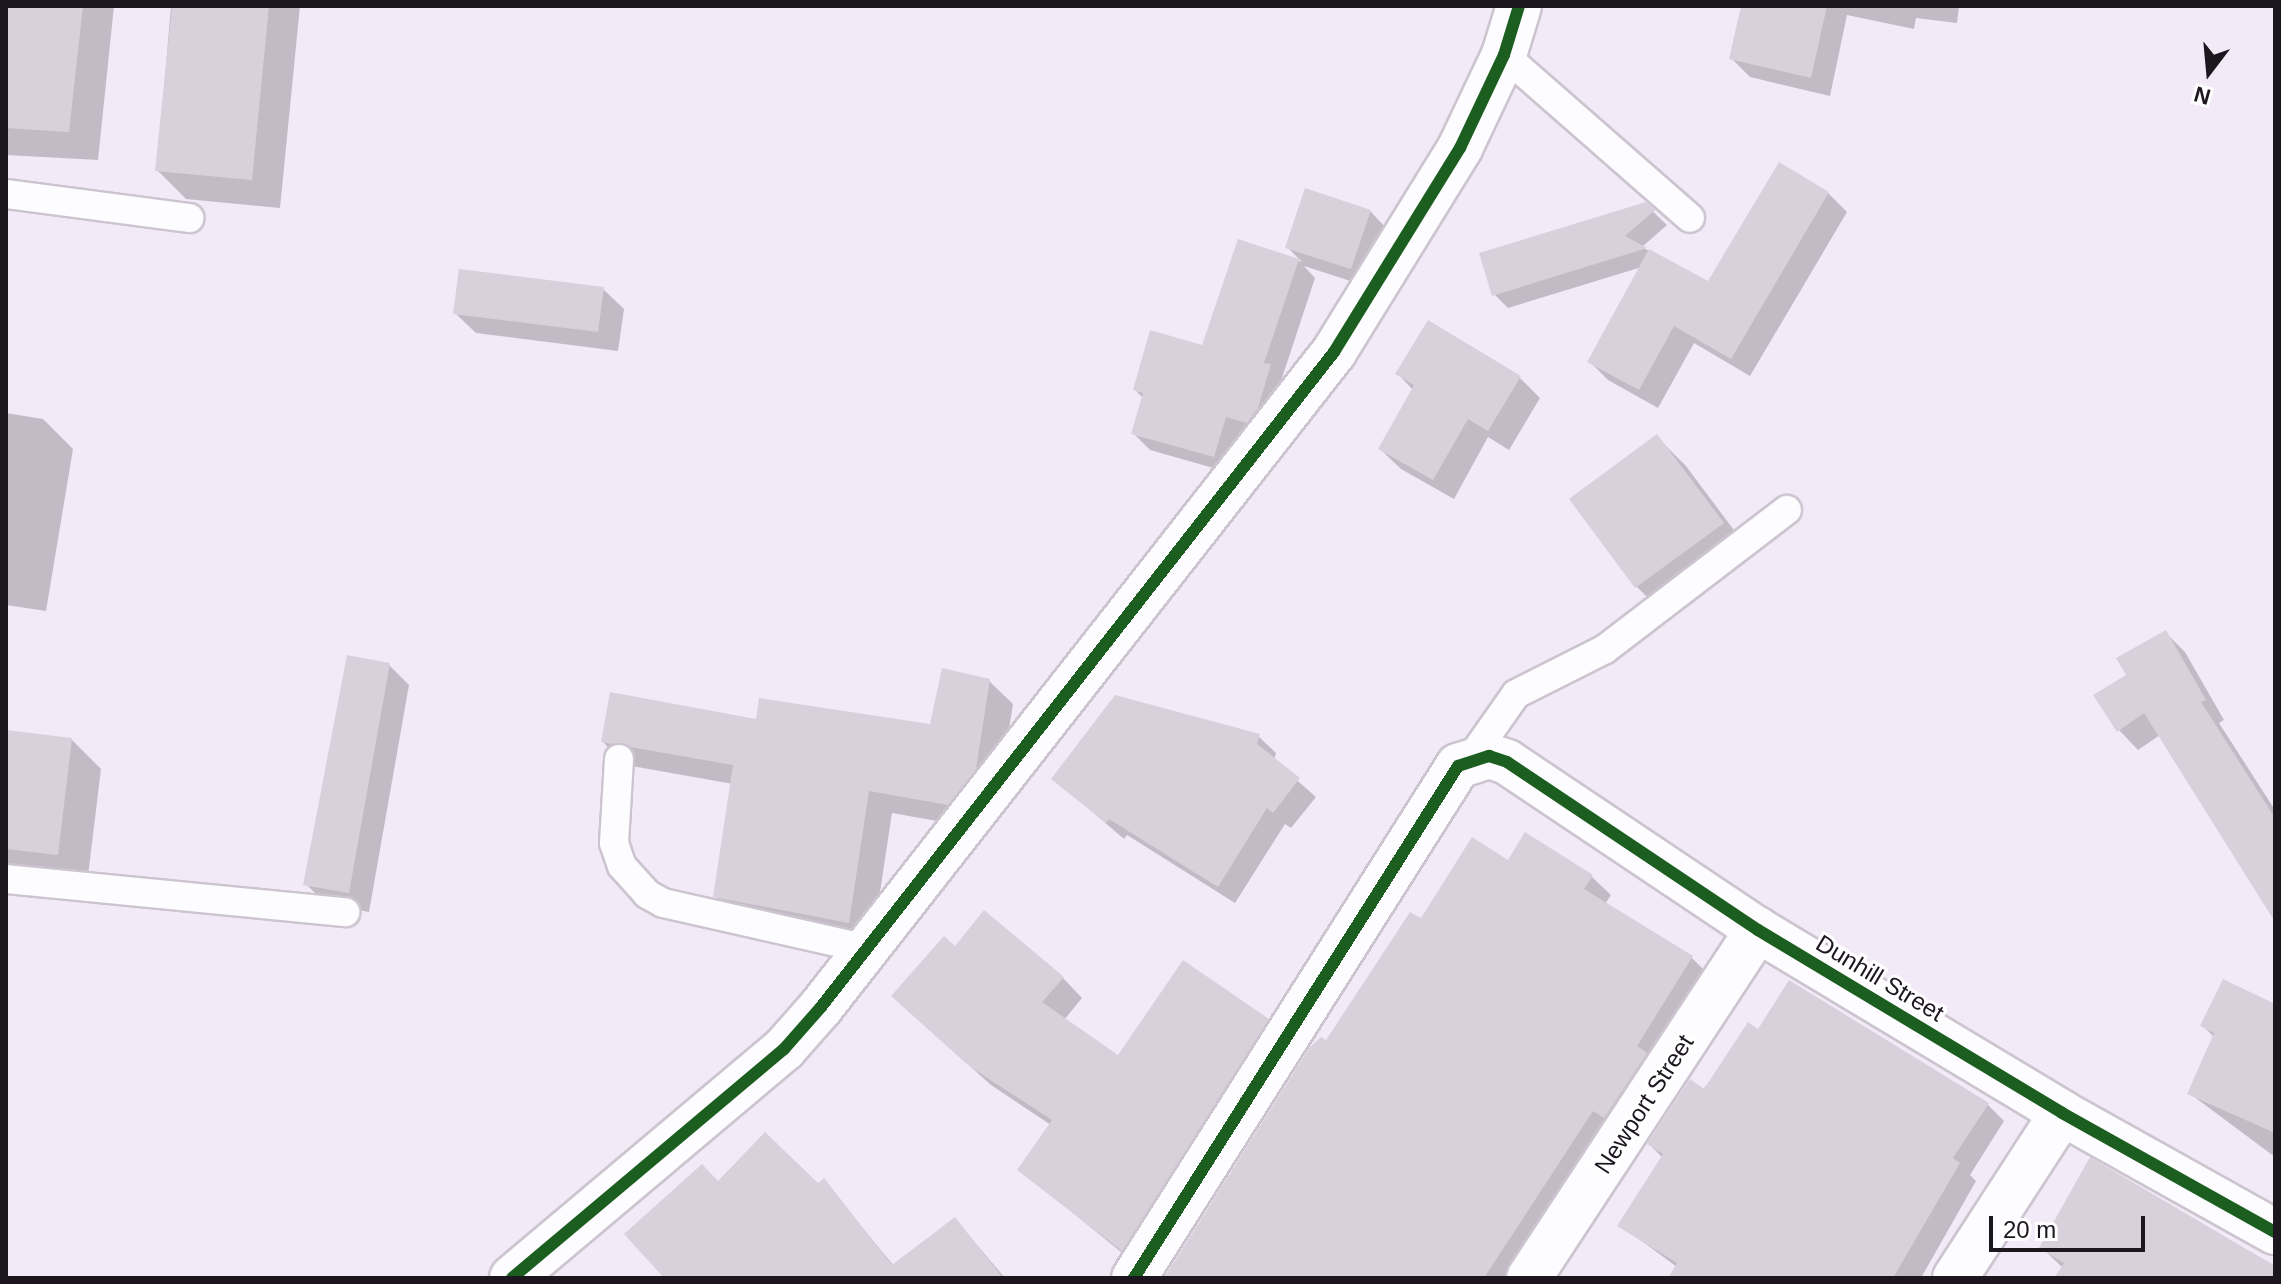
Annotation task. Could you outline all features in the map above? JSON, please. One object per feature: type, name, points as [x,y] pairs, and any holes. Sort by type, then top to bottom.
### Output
[{"type":"street","points":[[512,1278],[784,1049],[867,949],[1334,352],[1460,148],[1504,55],[1519,6]]},
{"type":"street","name":"Dunhill Street","points":[[1471,758],[1489,756],[1507,762],[1758,930],[2062,1113],[2275,1232]]},
{"type":"street","points":[[1134,1278],[1458,766],[1471,758]]},
{"type":"street","name":"Newport Street","points":[[1529,1278],[1758,930]]},
{"type":"street","points":[[1955,1278],[2062,1113]]},
{"type":"lane","points":[[1504,55],[1690,218]]},
{"type":"lane","points":[[6,194],[189,218]]},
{"type":"lane","points":[[1471,758],[1516,694],[1605,649],[1787,510]]},
{"type":"lane","points":[[619,759],[614,843],[622,866],[647,894],[663,903],[867,949]]},
{"type":"lane","points":[[6,879],[345,912]]},
{"type":"building","points":[[6,6],[83,6],[69,132],[6,128]]},
{"type":"building","points":[[172,6],[269,6],[252,180],[155,171]]},
{"type":"building","points":[[1741,6],[1827,6],[1811,78],[1729,59]]},
{"type":"building","points":[[1779,162],[1829,192],[1731,359],[1674,326],[1639,390],[1587,362],[1649,249],[1708,281]]},
{"type":"building","points":[[1305,188],[1371,210],[1351,269],[1285,248]]},
{"type":"building","points":[[1646,202],[1655,210],[1625,236],[1647,248],[1492,296],[1479,253]]},
{"type":"building","points":[[1238,239],[1299,259],[1264,363],[1271,364],[1258,408],[1247,423],[1226,417],[1214,457],[1131,434],[1143,393],[1133,390],[1150,330],[1202,345]]},
{"type":"building","points":[[459,269],[604,287],[598,332],[453,314]]},
{"type":"building","points":[[1428,320],[1521,376],[1488,431],[1468,419],[1433,480],[1378,449],[1414,385],[1395,374]]},
{"type":"building","points":[[1657,434],[1724,523],[1635,588],[1569,499]]},
{"type":"building","points":[[2166,630],[2206,700],[2201,702],[2275,818],[2275,922],[2144,713],[2117,732],[2093,695],[2126,675],[2116,658]]},
{"type":"building","points":[[347,655],[390,663],[349,893],[303,885]]},
{"type":"building","points":[[942,668],[990,679],[976,769],[948,805],[869,791],[849,923],[713,897],[733,765],[601,742],[610,692],[756,719],[759,698],[930,724]]},
{"type":"building","points":[[1115,695],[1260,734],[1257,744],[1300,778],[1273,813],[1267,808],[1218,887],[1109,819],[1106,823],[1051,779]]},
{"type":"building","points":[[6,730],[72,738],[58,855],[6,849]]},
{"type":"building","points":[[1525,832],[1593,875],[1584,889],[1693,956],[1637,1046],[1647,1053],[1604,1118],[1593,1111],[1484,1278],[1164,1278],[1310,1047],[1321,1037],[1326,1040],[1410,912],[1421,918],[1472,837],[1508,860]]},
{"type":"building","points":[[984,910],[1064,977],[1042,1002],[1118,1055],[1183,960],[1269,1019],[1122,1251],[1017,1170],[1052,1120],[969,1066],[891,996],[944,936],[955,946]]},
{"type":"building","points":[[2223,979],[2275,1004],[2275,1133],[2187,1094],[2214,1033],[2200,1026]]},
{"type":"building","points":[[1789,980],[1989,1103],[1953,1158],[1960,1163],[1893,1278],[1668,1278],[1677,1263],[1617,1226],[1663,1154],[1647,1144],[1690,1079],[1704,1089],[1748,1022],[1758,1029]]},
{"type":"building","points":[[765,1132],[818,1183],[824,1178],[892,1265],[955,1217],[1003,1278],[664,1278],[624,1234],[702,1164],[718,1181]]},
{"type":"building","points":[[2090,1157],[2275,1266],[2275,1278],[2054,1278],[2064,1263],[2039,1248]]},
{"type":"cycle path","points":[[512,1278],[784,1049],[821,1007],[1334,352],[1460,148],[1504,55],[1519,6]]},
{"type":"cycle path","points":[[1134,1278],[1458,766],[1489,756],[1507,762],[1758,930],[2062,1113],[2275,1232]]}]
